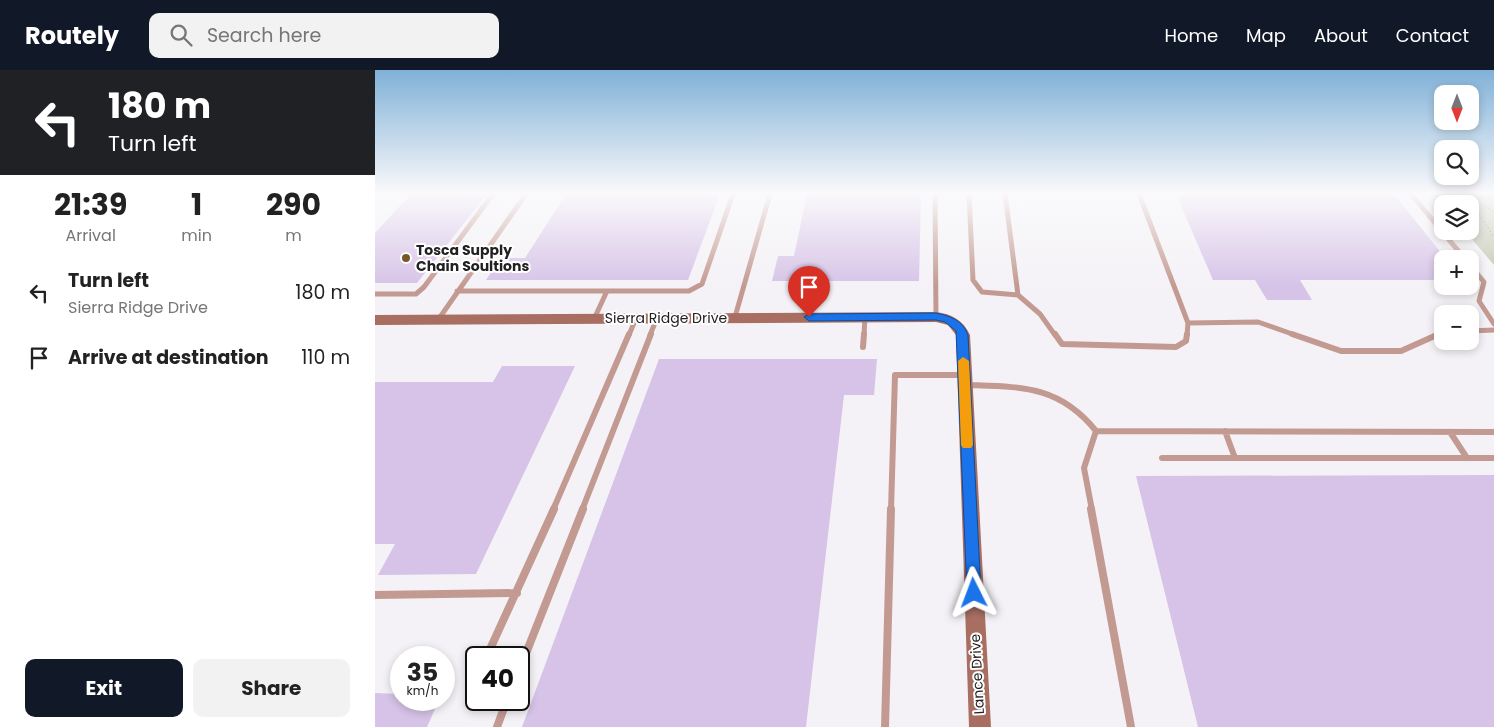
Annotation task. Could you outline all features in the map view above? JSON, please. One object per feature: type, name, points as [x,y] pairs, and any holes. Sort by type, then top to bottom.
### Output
[{"type":"street","name":"Sierra Ridge Drive","points":[[375,320],[936,317],[948,319],[956,324]]},
{"type":"street","name":"Lance Drive","points":[[956,324],[963,335],[980,727]]},
{"type":"lane","points":[[375,294],[415,294],[424,287],[470,225]]},
{"type":"lane","points":[[438,320],[504,225]]},
{"type":"lane","points":[[457,291],[689,291],[702,284],[722,225]]},
{"type":"lane","points":[[735,318],[761,225]]},
{"type":"lane","points":[[935,225],[936,317]]},
{"type":"lane","points":[[970,225],[973,280],[982,292],[1018,296],[1040,314],[1062,344],[1176,347],[1186,341],[1188,322],[1151,225]]},
{"type":"lane","points":[[1009,225],[1018,296]]},
{"type":"lane","points":[[1436,225],[1458,250]]},
{"type":"lane","points":[[1479,276],[1484,282],[1479,301],[1494,324]]},
{"type":"lane","points":[[594,319],[607,291]]},
{"type":"lane","points":[[863,346],[865,317]]},
{"type":"lane","points":[[492,646],[517,593],[636,318]]},
{"type":"lane","points":[[529,646],[657,318]]},
{"type":"lane","points":[[1188,322],[1258,322],[1341,351],[1401,351],[1434,336]]},
{"type":"lane","points":[[1479,331],[1494,330]]},
{"type":"lane","points":[[885,727],[895,375],[964,380],[1059,397],[1087,417],[1096,431]]},
{"type":"lane","points":[[1096,431],[1494,432]]},
{"type":"lane","points":[[1096,431],[1084,468],[1131,727]]},
{"type":"lane","points":[[1225,431],[1235,458]]},
{"type":"lane","points":[[1450,432],[1467,458]]},
{"type":"lane","points":[[1162,458],[1494,458]]},
{"type":"lane","points":[[375,595],[517,593]]},
{"type":"lane","points":[[497,727],[503,711]]},
{"type":"path","points":[[1484,225],[1494,238]]},
{"type":"green space","points":[[1479,225],[1494,225],[1494,265],[1473,240],[1479,240]]},
{"type":"building","name":"Tosca Supply Chain Soultions","points":[[383,225],[463,225],[417,283],[375,283],[375,233]]},
{"type":"building","points":[[546,225],[709,225],[688,280],[486,280],[501,258],[525,258]]},
{"type":"building","points":[[801,225],[920,225],[919,281],[772,281],[778,256],[794,256]]},
{"type":"building","points":[[1189,225],[1419,225],[1439,250],[1434,250],[1434,280],[1300,280],[1312,300],[1267,300],[1255,280],[1213,280]]},
{"type":"building","points":[[659,359],[877,359],[874,395],[844,395],[806,727],[522,727],[528,711],[530,711],[530,706]]},
{"type":"building","points":[[502,366],[575,366],[476,574],[378,575],[395,544],[375,544],[375,382],[493,382]]},
{"type":"building","points":[[1494,475],[1494,727],[1198,727],[1136,476]]},
{"type":"building","points":[[375,693],[390,694],[390,711],[434,711],[427,727],[375,727]]},
{"type":"slow traffic","points":[[963,361],[967,445]]},
{"type":"place","name":"Tosca Supply Chain Soultions","points":[[406,258]]},
{"type":"route","points":[[809,317],[942,317],[956,324],[961,329],[963,335],[974,593]]}]
